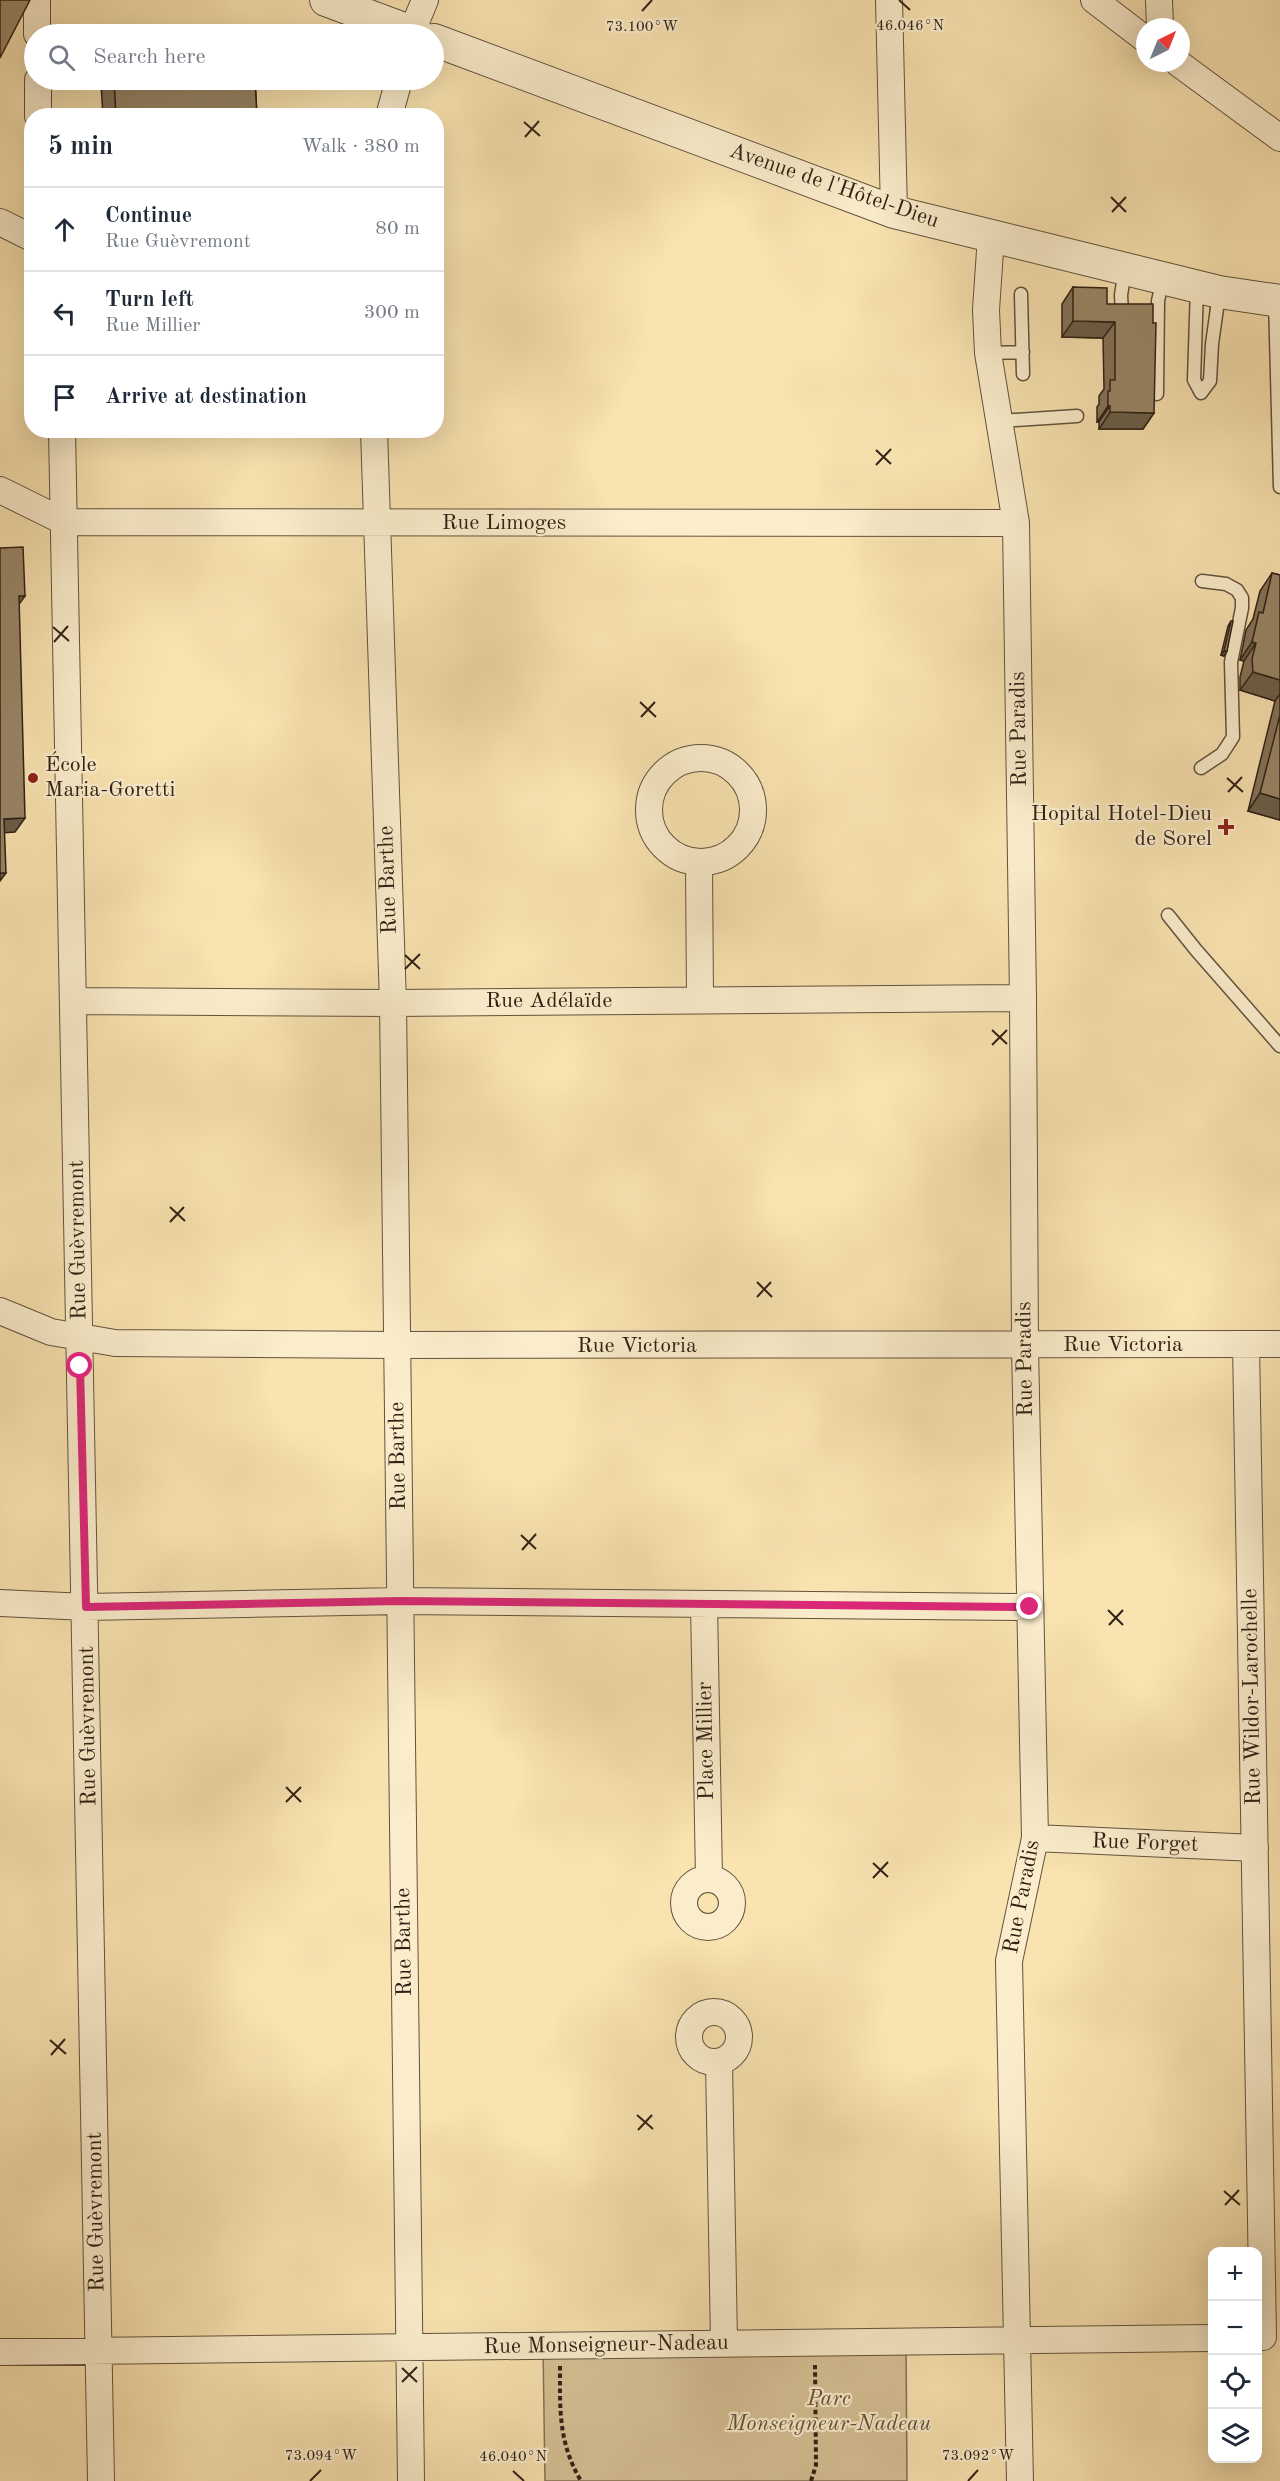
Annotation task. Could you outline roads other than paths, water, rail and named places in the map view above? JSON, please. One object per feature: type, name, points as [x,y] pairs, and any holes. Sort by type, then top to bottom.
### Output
[{"type":"street","points":[[37,0],[37,24]]},
{"type":"street","name":"Avenue de l'Hôtel-Dieu","points":[[326,0],[390,24]]},
{"type":"street","points":[[421,24],[425,0]]},
{"type":"street","points":[[889,0],[894,212]]},
{"type":"street","points":[[1094,0],[1136,32]]},
{"type":"street","points":[[1159,0],[1160,18]]},
{"type":"street","name":"Avenue de l'Hôtel-Dieu","points":[[444,44],[894,212],[1208,290],[1277,300]]},
{"type":"street","points":[[1190,72],[1280,138]]},
{"type":"street","points":[[38,90],[38,108]]},
{"type":"street","points":[[391,108],[396,90]]},
{"type":"street","points":[[0,222],[24,234]]},
{"type":"street","name":"Rue Paradis","points":[[991,236],[986,310],[988,353],[1016,523],[1023,998],[1024,1346],[1035,1838],[1009,1961],[1020,2481]]},
{"type":"street","name":"Rue Guèvremont","points":[[62,438],[101,2481]]},
{"type":"street","name":"Rue Barthe","points":[[374,438],[393,1003],[411,2481]]},
{"type":"street","name":"Rue Limoges","points":[[0,490],[65,522],[1016,523]]},
{"type":"street","points":[[695,758],[712,759],[728,766],[741,777],[750,792],[753,808],[751,826],[744,841],[731,853],[716,861],[699,863],[682,860],[666,851],[655,837],[649,821],[648,803],[653,786],[664,773],[678,763],[695,758]]},
{"type":"street","points":[[699,863],[700,1000]]},
{"type":"street","name":"Rue Adélaïde","points":[[74,1001],[393,1003],[1023,998]]},
{"type":"street","name":"Rue Victoria","points":[[0,1311],[51,1332],[80,1339],[116,1342],[396,1345],[1280,1344]]},
{"type":"street","name":"Rue Wildor-Larochelle","points":[[1246,1344],[1267,2337]]},
{"type":"street","points":[[0,1603],[86,1607],[400,1601],[1030,1607]]},
{"type":"street","name":"Place Millier","points":[[704,1604],[709,1878]]},
{"type":"street","name":"Rue Forget","points":[[1035,1838],[1255,1848]]},
{"type":"street","points":[[719,2062],[724,2343]]},
{"type":"street","name":"Rue Monseigneur-Nadeau","points":[[0,2352],[1208,2338]]},
{"type":"lane","points":[[1122,313],[1121,295],[1125,269]]},
{"type":"lane","points":[[1157,394],[1158,301],[1163,278]]},
{"type":"lane","points":[[1208,290],[1212,344],[1210,381],[1202,393],[1194,380],[1208,290]]},
{"type":"lane","points":[[1021,294],[1023,374]]},
{"type":"lane","points":[[1277,300],[1280,487]]},
{"type":"lane","points":[[988,353],[1023,352]]},
{"type":"lane","points":[[1000,421],[1077,416]]},
{"type":"lane","points":[[1201,768],[1222,754],[1233,737],[1231,662],[1242,608],[1242,598],[1237,590],[1226,584],[1202,581]]},
{"type":"lane","points":[[1168,915],[1280,1046]]},
{"type":"place","name":"École Maria-Goretti","points":[[33,778]]},
{"type":"place","name":"Hopital Hotel-Dieu de Sorel","points":[[1226,827]]},
{"type":"park label","name":"Parc Monseigneur-Nadeau","points":[[829,2412]]}]
